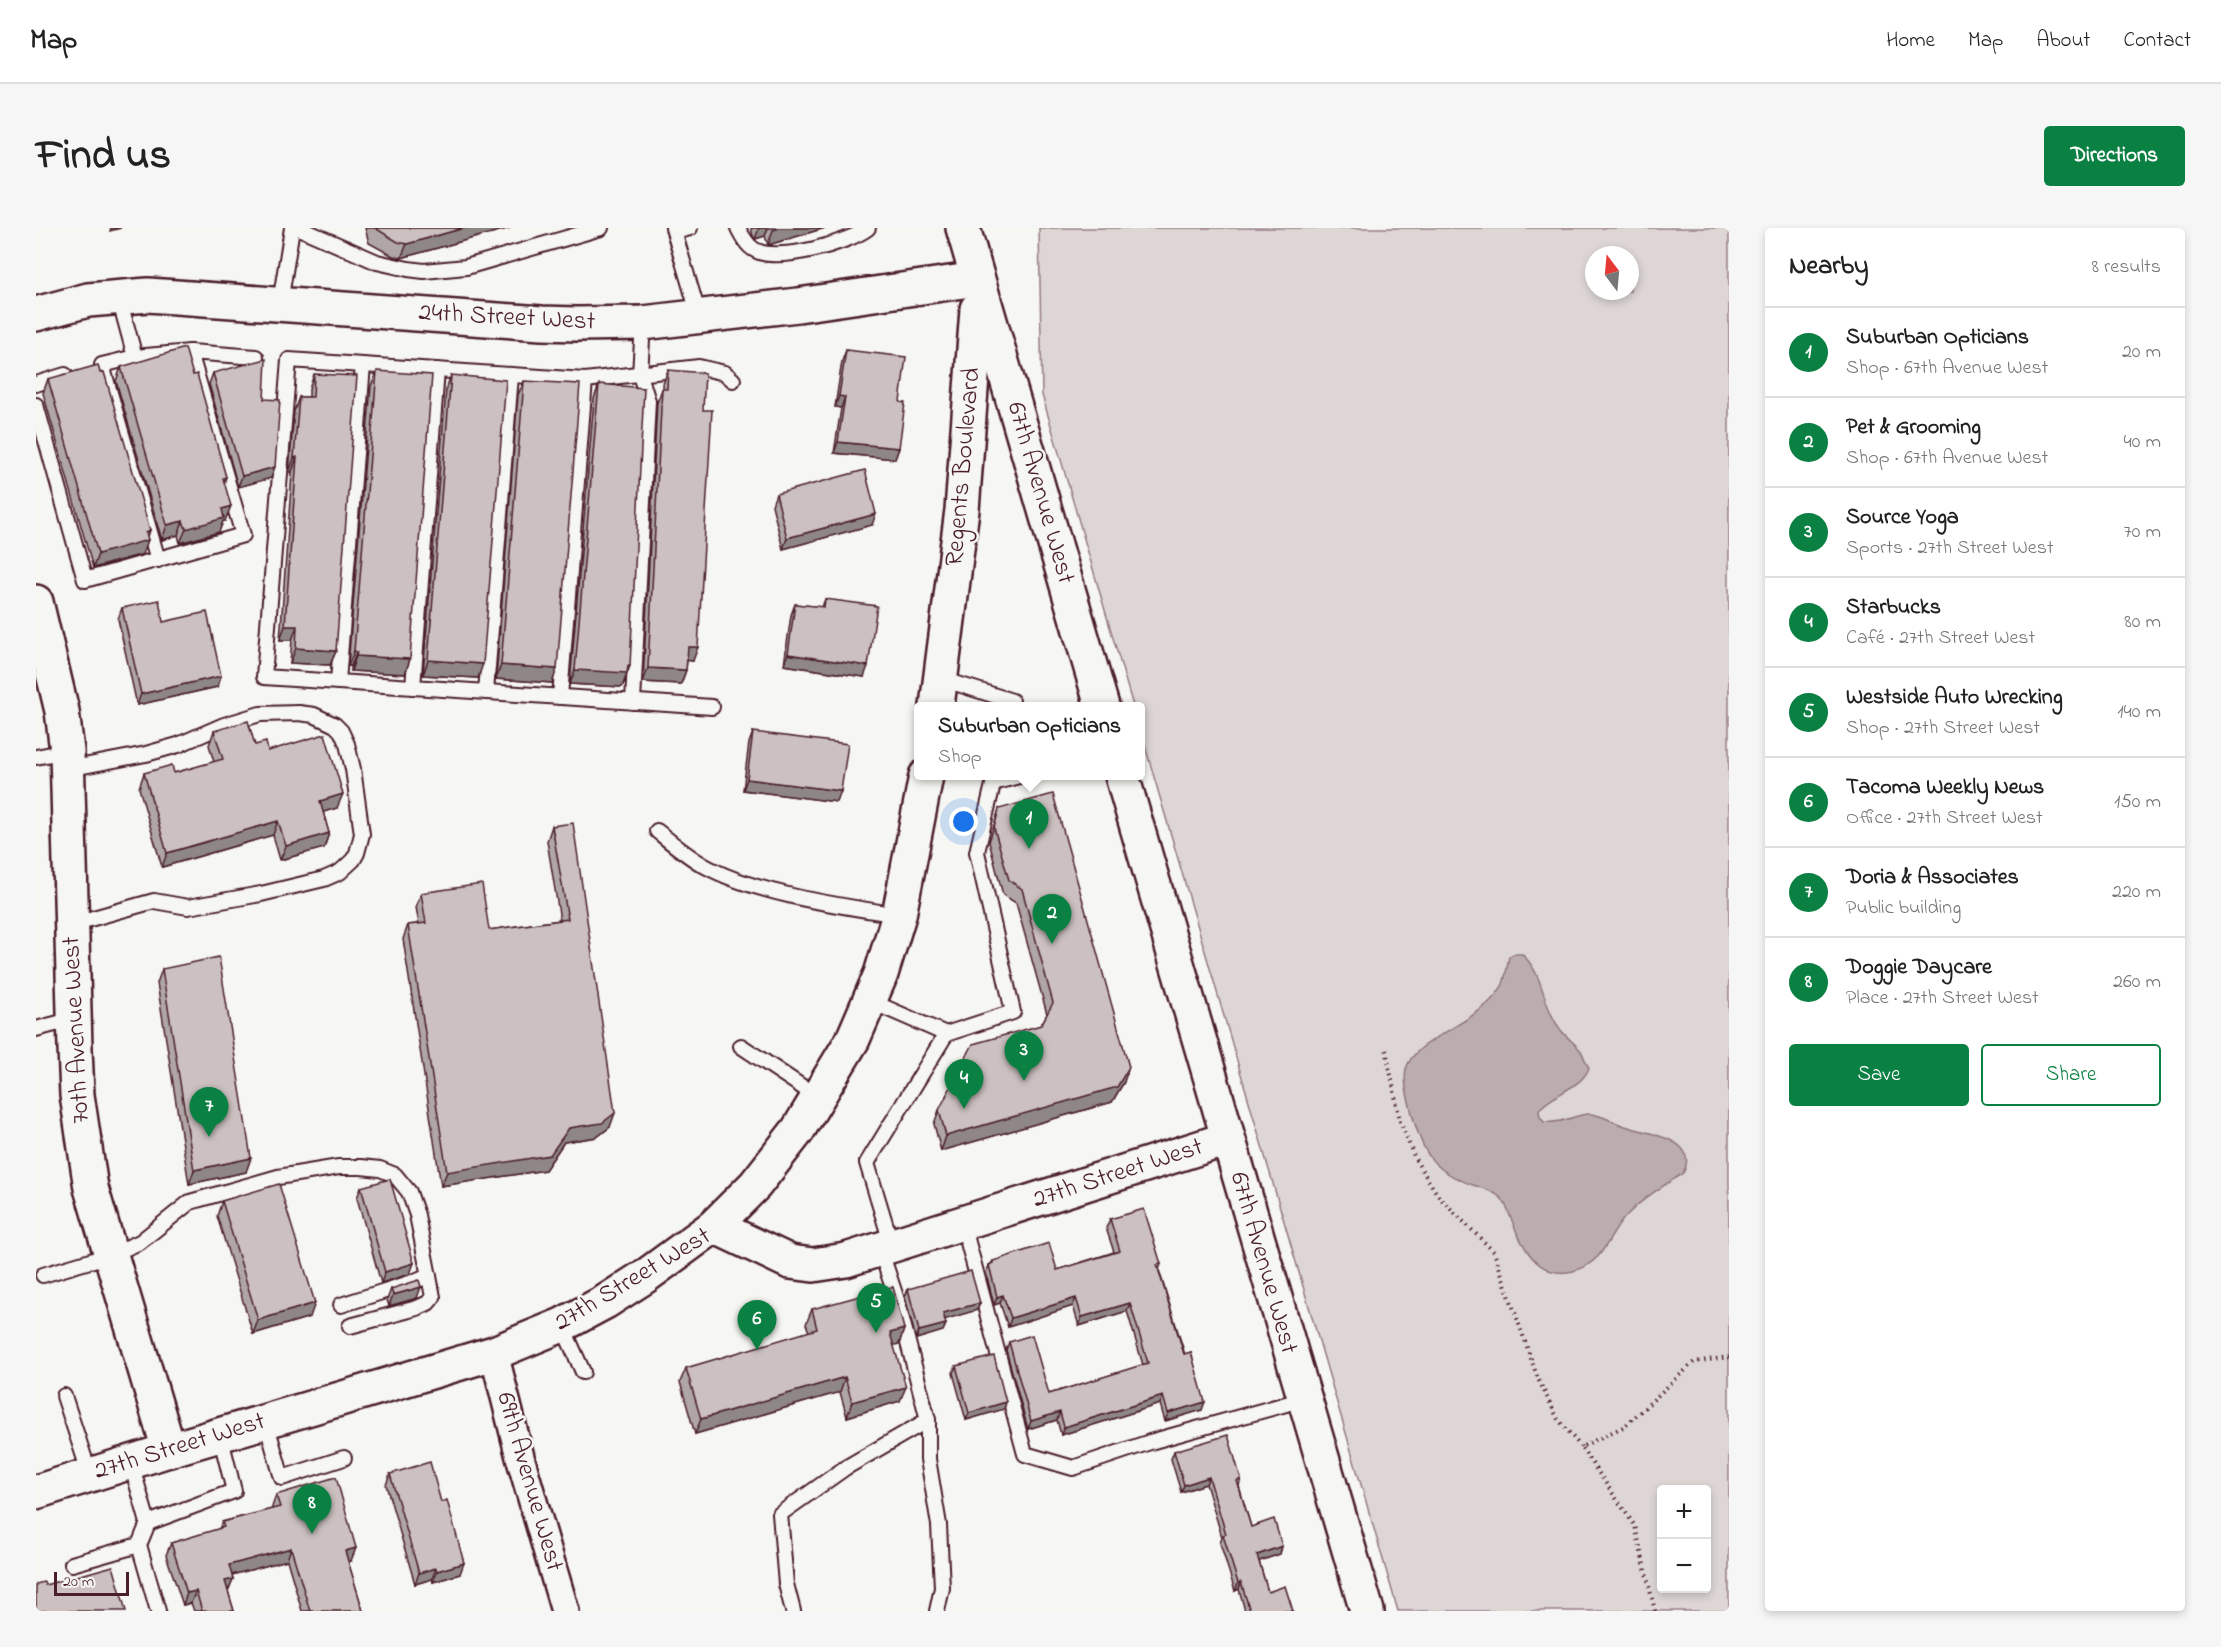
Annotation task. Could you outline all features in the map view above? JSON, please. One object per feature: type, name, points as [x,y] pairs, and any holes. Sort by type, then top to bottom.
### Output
[{"type":"street","points":[[963,228],[977,279]]},
{"type":"street","name":"Regents Boulevard","points":[[940,693],[965,477],[978,327],[977,279],[987,228]]},
{"type":"street","name":"24th Street West","points":[[36,314],[88,300],[118,296],[178,296],[577,324],[643,322],[798,305],[977,279]]},
{"type":"street","name":"67th Avenue West","points":[[977,279],[1101,702]]},
{"type":"street","name":"70th Avenue West","points":[[36,602],[62,711],[57,759],[72,924],[77,1095],[83,1142],[91,1188],[169,1450]]},
{"type":"street","points":[[714,1226],[755,1185],[798,1130],[854,1039],[881,974],[899,915],[925,780]]},
{"type":"street","name":"67th Avenue West","points":[[1123,780],[1367,1611]]},
{"type":"street","name":"27th Street West","points":[[36,1492],[220,1434],[494,1353],[562,1325],[605,1302],[647,1275],[714,1226],[790,1262],[813,1265],[846,1260],[1227,1139]]},
{"type":"street","name":"69th Avenue West","points":[[494,1353],[520,1457],[565,1611]]},
{"type":"lane","points":[[280,303],[292,228]]},
{"type":"lane","points":[[299,228],[377,262],[424,271],[466,267],[601,228]]},
{"type":"lane","points":[[690,228],[674,230],[699,316]]},
{"type":"lane","points":[[738,228],[751,248],[773,254],[792,253],[832,245],[854,237],[868,228]]},
{"type":"lane","points":[[118,296],[135,357]]},
{"type":"lane","points":[[633,702],[648,401],[640,375],[643,322]]},
{"type":"lane","points":[[36,405],[85,580],[243,535],[190,352]]},
{"type":"lane","points":[[36,384],[135,357],[190,352],[256,357]]},
{"type":"lane","points":[[712,707],[264,677],[289,360],[585,380],[699,367],[719,371],[733,380]]},
{"type":"lane","points":[[338,682],[363,365]]},
{"type":"lane","points":[[92,368],[158,560]]},
{"type":"lane","points":[[413,687],[437,370]]},
{"type":"lane","points":[[486,692],[511,375]]},
{"type":"lane","points":[[560,697],[585,380]]},
{"type":"lane","points":[[940,693],[1012,700],[1012,702]]},
{"type":"lane","points":[[57,759],[146,754],[260,714],[314,715],[334,725],[341,732],[347,744],[353,769],[362,834],[353,860],[340,872],[324,879],[282,890],[188,907],[154,901],[72,924]]},
{"type":"lane","points":[[937,1611],[942,1588],[939,1525],[928,1459],[928,1420],[897,1300],[867,1163],[946,1034],[1013,1012],[977,852],[994,780]]},
{"type":"lane","points":[[657,831],[693,858],[732,878],[810,899],[899,915]]},
{"type":"lane","points":[[870,1001],[946,1034]]},
{"type":"lane","points":[[36,1029],[74,1019]]},
{"type":"lane","points":[[741,1046],[819,1098]]},
{"type":"lane","points":[[43,1275],[110,1255],[140,1242],[190,1202],[278,1177],[339,1167],[380,1169],[395,1175],[404,1184],[414,1202],[433,1297],[428,1303],[350,1326]]},
{"type":"lane","points":[[963,1224],[1025,1454],[1073,1468],[1150,1442],[1304,1399]]},
{"type":"lane","points":[[341,1305],[429,1275]]},
{"type":"lane","points":[[562,1325],[583,1372]]},
{"type":"lane","points":[[64,1396],[90,1475]]},
{"type":"lane","points":[[793,1611],[786,1584],[780,1514],[845,1468],[928,1420]]},
{"type":"lane","points":[[266,1421],[282,1478],[344,1458]]},
{"type":"lane","points":[[148,1523],[234,1491],[220,1434]]},
{"type":"lane","points":[[131,1463],[148,1523],[139,1545],[158,1611]]},
{"type":"lane","points":[[72,1564],[139,1545]]},
{"type":"path","points":[[1386,1050],[1400,1121],[1415,1159],[1439,1197],[1494,1252],[1538,1379],[1558,1419],[1581,1447],[1635,1526],[1655,1611]]},
{"type":"path","points":[[1581,1447],[1624,1426],[1694,1362],[1729,1357]]},
{"type":"shaded area","points":[[1039,228],[1729,228],[1729,1611],[1398,1611],[1145,746],[1145,702],[1132,702],[1042,395]]},
{"type":"shaded area","points":[[1513,954],[1522,954],[1535,971],[1548,1008],[1558,1026],[1581,1051],[1589,1068],[1580,1081],[1551,1099],[1539,1110],[1544,1122],[1557,1122],[1584,1114],[1599,1115],[1621,1125],[1658,1135],[1679,1145],[1685,1152],[1687,1162],[1683,1173],[1647,1197],[1628,1214],[1593,1261],[1573,1271],[1550,1270],[1541,1265],[1533,1258],[1520,1239],[1501,1198],[1459,1180],[1431,1159],[1420,1140],[1407,1092],[1406,1069],[1412,1058],[1435,1038],[1466,1020],[1494,998],[1503,984],[1509,957]]},
{"type":"building","points":[[375,228],[464,228],[407,244],[398,242]]},
{"type":"building","points":[[185,348],[193,375],[197,374],[226,477],[223,478],[231,506],[222,509],[224,518],[186,529],[183,521],[167,525],[121,367]]},
{"type":"building","points":[[846,350],[906,357],[900,402],[905,403],[899,448],[838,442],[845,397],[839,396]]},
{"type":"building","points":[[266,359],[264,399],[280,400],[275,467],[242,476],[213,373]]},
{"type":"building","points":[[98,365],[100,373],[104,372],[150,530],[146,532],[148,540],[98,554],[48,379]]},
{"type":"building","points":[[668,370],[705,373],[703,410],[712,410],[698,647],[688,647],[686,670],[648,668],[662,389],[667,389]]},
{"type":"building","points":[[377,371],[432,375],[410,659],[356,656],[357,652],[354,651]]},
{"type":"building","points":[[314,374],[357,376],[336,651],[296,648],[297,626],[285,626],[299,397],[313,397]]},
{"type":"building","points":[[451,375],[506,380],[483,664],[428,660]]},
{"type":"building","points":[[524,381],[580,384],[557,669],[501,665]]},
{"type":"building","points":[[599,384],[644,388],[630,666],[628,666],[627,673],[575,670]]},
{"type":"building","points":[[865,470],[876,514],[787,538],[776,494]]},
{"type":"building","points":[[825,599],[877,606],[868,666],[788,654],[795,604],[824,607]]},
{"type":"building","points":[[159,600],[163,622],[207,612],[221,676],[141,694],[122,608]]},
{"type":"building","points":[[248,721],[255,745],[266,742],[268,751],[325,734],[343,794],[320,801],[329,833],[286,846],[278,821],[167,853],[144,773],[172,765],[174,773],[223,759],[214,731]]},
{"type":"building","points":[[753,732],[848,744],[841,791],[747,779]]},
{"type":"building","points":[[1053,794],[1129,1067],[1117,1087],[946,1136],[939,1110],[973,1044],[1041,1025],[1053,1003],[1022,889],[1009,880],[994,828],[999,809]]},
{"type":"building","points":[[573,823],[615,1113],[602,1123],[569,1128],[550,1155],[447,1172],[408,925],[426,923],[421,893],[482,884],[489,930],[568,919],[552,826]]},
{"type":"building","points":[[219,957],[251,1158],[194,1170],[162,969]]},
{"type":"building","points":[[390,1179],[414,1263],[385,1272],[361,1187]]},
{"type":"building","points":[[279,1184],[315,1303],[258,1320],[222,1201]]},
{"type":"building","points":[[1144,1209],[1161,1264],[1157,1265],[1184,1354],[1191,1352],[1205,1402],[1168,1413],[1163,1396],[1064,1427],[1060,1412],[1031,1421],[1009,1342],[1032,1335],[1049,1394],[1148,1363],[1130,1303],[1082,1317],[1076,1298],[1011,1318],[1003,1295],[997,1297],[989,1265],[993,1261],[1049,1243],[1057,1270],[1120,1251],[1110,1219]]},
{"type":"building","points":[[971,1271],[980,1303],[943,1313],[946,1324],[919,1331],[908,1289]]},
{"type":"building","points":[[419,1280],[421,1287],[393,1295],[391,1289]]},
{"type":"building","points":[[893,1287],[904,1329],[890,1333],[906,1387],[852,1402],[845,1377],[701,1419],[686,1368],[817,1329],[812,1309]]},
{"type":"building","points":[[994,1356],[1006,1402],[969,1413],[956,1366]]},
{"type":"building","points":[[1228,1435],[1241,1479],[1237,1481],[1251,1527],[1274,1519],[1282,1546],[1257,1555],[1268,1592],[1285,1586],[1293,1611],[1250,1611],[1241,1582],[1238,1583],[1223,1535],[1226,1534],[1209,1477],[1184,1485],[1174,1451]]},
{"type":"building","points":[[430,1462],[441,1502],[447,1500],[464,1563],[437,1571],[436,1568],[419,1573],[390,1474]]},
{"type":"building","points":[[336,1477],[356,1548],[345,1551],[363,1611],[310,1611],[291,1548],[229,1565],[233,1579],[225,1581],[234,1611],[202,1611],[196,1591],[187,1593],[171,1543],[224,1527],[222,1522],[280,1507],[276,1495]]},
{"type":"building","points":[[113,1566],[126,1611],[36,1611],[36,1584],[44,1582],[45,1585]]},
{"type":"place","name":"Suburban Opticians","points":[[1029,849]]},
{"type":"place","name":"Pet & Grooming","points":[[1052,944]]},
{"type":"place","name":"Source Yoga","points":[[1024,1081]]},
{"type":"place","name":"Starbucks","points":[[964,1109]]},
{"type":"place","name":"Doria & Associates","points":[[209,1137]]},
{"type":"place","name":"Westside Auto Wrecking","points":[[876,1333]]},
{"type":"place","name":"Tacoma Weekly News","points":[[757,1350]]},
{"type":"place","name":"Doggie Daycare","points":[[312,1534]]}]
